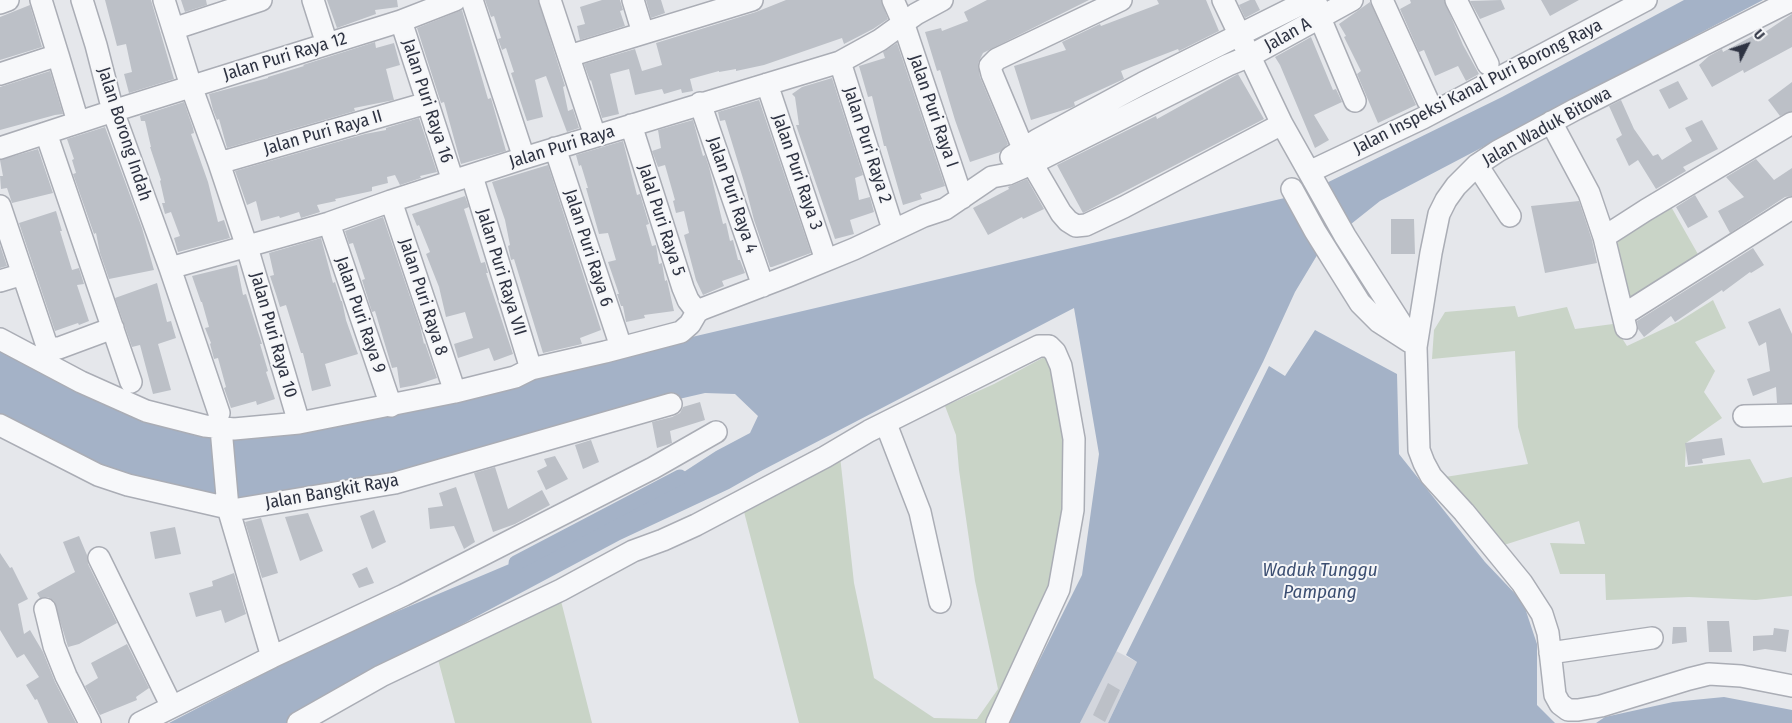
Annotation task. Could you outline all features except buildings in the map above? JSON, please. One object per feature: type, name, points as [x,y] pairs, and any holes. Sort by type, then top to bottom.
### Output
[{"type":"street","points":[[0,3],[8,0]]},
{"type":"street","points":[[41,0],[78,122]]},
{"type":"street","name":"Jalan Borong Indah","points":[[82,0],[113,111],[170,268],[221,424],[228,505],[272,657]]},
{"type":"street","name":"Jalan Puri Raya 10","points":[[164,0],[191,86],[247,247],[299,423]]},
{"type":"street","points":[[313,0],[327,44]]},
{"type":"street","name":"Jalan Puri Raya 12","points":[[0,148],[401,21],[456,0]]},
{"type":"street","points":[[472,0],[524,158]]},
{"type":"street","points":[[550,0],[595,136]]},
{"type":"street","points":[[633,0],[644,33]]},
{"type":"street","points":[[569,56],[752,0]]},
{"type":"street","name":"Jalan Puri Raya I","points":[[893,0],[904,25],[962,198]]},
{"type":"street","name":"Jalan Puri Raya","points":[[170,268],[329,223],[555,148],[840,62],[880,40],[904,25],[916,14],[942,0]]},
{"type":"street","points":[[1121,0],[997,59],[990,66],[1027,156],[1061,213],[1068,221],[1076,226],[1086,225],[1124,208],[1282,124]]},
{"type":"street","points":[[1223,0],[1282,124],[1345,236],[1416,347]]},
{"type":"street","name":"Jalan A","points":[[1223,56],[1240,36],[1315,6],[1352,0]]},
{"type":"street","points":[[1382,0],[1428,101]]},
{"type":"street","points":[[1456,0],[1488,64]]},
{"type":"street","name":"Jalan Inspeksi Kanal Puri Borong Raya","points":[[1310,174],[1423,118],[1646,0]]},
{"type":"street","name":"Jalan Waduk Bitowa","points":[[1792,0],[1551,122],[1498,150],[1477,165],[1456,186],[1439,214],[1430,252],[1416,347],[1419,450],[1424,464],[1431,476],[1464,512],[1535,601],[1542,614],[1548,633],[1555,694],[1560,704],[1568,710],[1601,706],[1709,674],[1741,676],[1792,686]]},
{"type":"street","points":[[173,29],[249,2]]},
{"type":"street","points":[[1315,6],[1355,101]]},
{"type":"street","name":"Jalan A","points":[[1223,56],[1250,56],[1315,6]]},
{"type":"street","name":"Jalan Puri Raya 16","points":[[401,21],[427,103],[462,178]]},
{"type":"street","points":[[0,74],[58,55]]},
{"type":"street","points":[[0,340],[81,382],[146,411],[187,423],[221,424],[242,428],[299,423],[455,392],[515,377],[531,369],[681,332],[690,324],[697,312],[702,308],[763,286],[854,249],[893,229],[945,209],[992,177],[1002,164],[1027,156],[1223,56]]},
{"type":"street","name":"Jalan Puri Raya 2","points":[[840,62],[893,229]]},
{"type":"street","name":"Jalan Puri Raya 3","points":[[768,84],[826,260]]},
{"type":"street","name":"Jalan Puri Raya II","points":[[219,163],[427,103]]},
{"type":"street","name":"Jalan Puri Raya 4","points":[[700,104],[763,286]]},
{"type":"street","points":[[1551,122],[1589,193],[1604,237],[1625,321],[1681,277],[1792,208]]},
{"type":"street","points":[[1604,237],[1792,123]]},
{"type":"street","name":"Jalal Puri Raya 5","points":[[631,125],[683,288],[688,300],[697,312]]},
{"type":"street","points":[[46,134],[131,382]]},
{"type":"street","name":"Jalan Puri Raya 6","points":[[555,148],[621,348]]},
{"type":"street","points":[[1477,165],[1510,216]]},
{"type":"street","name":"Jalan Puri Raya VII","points":[[462,178],[531,369]]},
{"type":"street","points":[[1292,189],[1314,232],[1360,303],[1379,322],[1416,347]]},
{"type":"street","name":"Jalan Puri Raya 8","points":[[391,201],[455,392]]},
{"type":"street","points":[[1,211],[45,342],[50,348],[58,348],[113,328]]},
{"type":"street","name":"Jalan Puri Raya 9","points":[[329,223],[391,406]]},
{"type":"street","points":[[0,282],[22,274]]},
{"type":"street","points":[[298,723],[381,676],[561,590],[633,552],[696,525],[825,457],[869,431],[1039,346],[1049,346],[1056,352],[1062,366],[1074,439],[1073,510],[1059,589],[997,723]]},
{"type":"street","name":"Jalan Bangkit Raya","points":[[0,425],[98,476],[128,485],[228,505],[238,509],[394,483],[671,404]]},
{"type":"street","points":[[1744,416],[1792,415]]},
{"type":"street","points":[[886,424],[920,512],[940,602]]},
{"type":"street","points":[[140,723],[272,657],[413,590],[654,468],[716,432]]},
{"type":"street","points":[[98,558],[172,707]]},
{"type":"street","points":[[45,610],[54,646],[66,676],[90,723]]},
{"type":"street","points":[[1550,653],[1652,638]]},
{"type":"shaded area","points":[[1669,203],[1699,256],[1629,303],[1616,234]]},
{"type":"shaded area","points":[[1713,300],[1726,328],[1695,342],[1715,371],[1704,392],[1722,418],[1686,443],[1685,467],[1750,459],[1763,483],[1792,477],[1792,596],[1756,600],[1689,597],[1606,600],[1605,574],[1560,574],[1550,543],[1585,544],[1579,521],[1504,545],[1445,477],[1528,464],[1518,427],[1515,351],[1432,359],[1434,330],[1445,312],[1515,306],[1518,317],[1567,307],[1575,329],[1613,324],[1627,346],[1678,322]]},
{"type":"shaded area","points":[[1048,355],[1062,370],[1069,519],[1046,603],[991,723],[799,723],[743,508],[840,456],[854,583],[874,678],[934,718],[977,719],[998,689],[975,581],[959,470],[956,435],[945,406],[994,384]]},
{"type":"shaded area","points":[[560,597],[592,723],[455,723],[436,652]]},
{"type":"shaded area","points":[[1116,651],[1137,662],[1108,723],[1080,723]]},
{"type":"water","points":[[1684,0],[1763,0],[1380,201],[1322,247],[1295,292],[1263,362],[1080,723],[1008,723],[1082,575],[1099,454],[1074,308],[729,489],[620,540],[470,620],[286,723],[169,723],[327,641],[604,524],[716,451],[750,433],[758,416],[735,394],[705,393],[592,419],[339,495],[244,503],[125,478],[0,419],[0,348],[70,383],[196,436],[321,426],[1306,193],[1502,97]]},
{"type":"water","name":"Waduk Tunggu Pampang","points":[[1315,330],[1397,374],[1399,454],[1485,562],[1523,602],[1537,644],[1537,705],[1555,723],[1108,723],[1137,662],[1126,655],[1269,366],[1285,376]]},
{"type":"water","points":[[1724,697],[1792,710],[1792,723],[1596,723],[1605,717],[1673,702]]},
{"type":"waterway","points":[[516,563],[680,477]]}]
